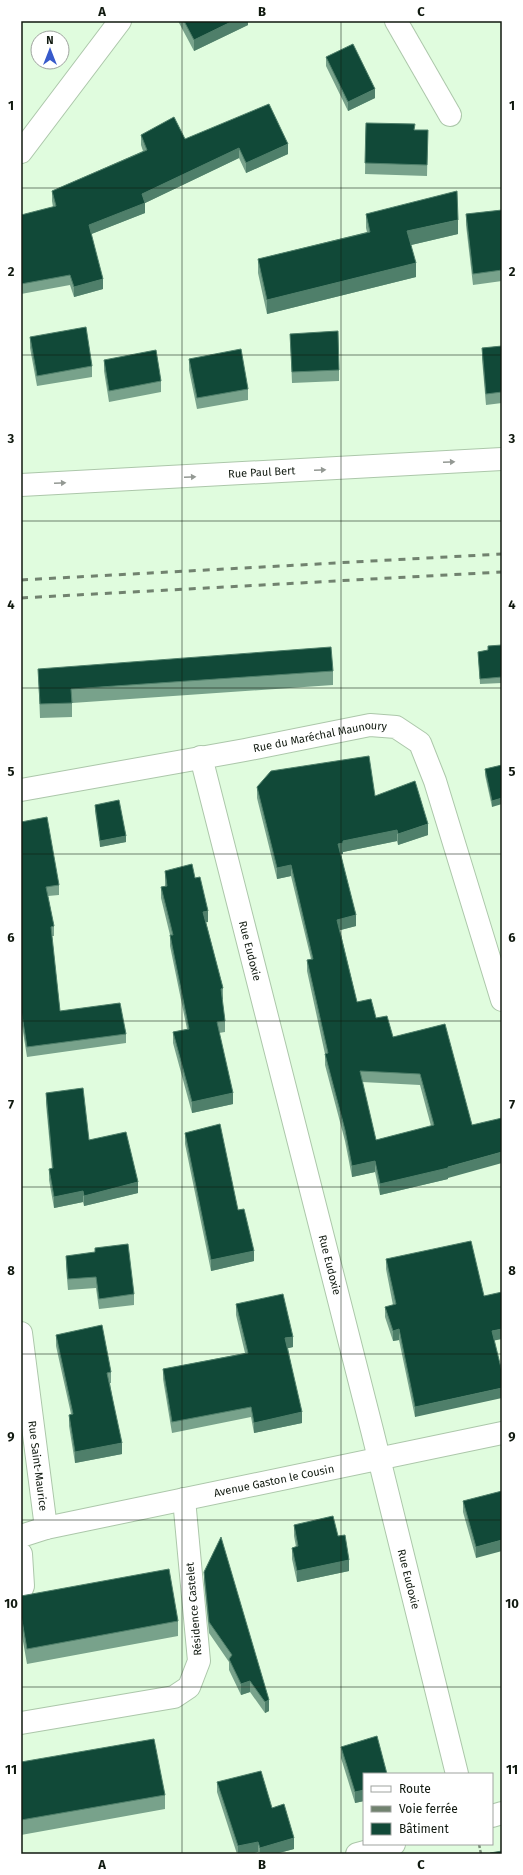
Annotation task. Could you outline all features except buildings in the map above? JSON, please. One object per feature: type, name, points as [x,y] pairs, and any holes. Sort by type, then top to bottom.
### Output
[{"type":"street","points":[[21,152],[120,21]]},
{"type":"street","points":[[396,21],[450,115]]},
{"type":"street","name":"Rue Paul Bert","points":[[21,485],[502,460]]},
{"type":"street","name":"Rue du Maréchal Maunoury","points":[[21,790],[245,750],[370,725],[396,727],[420,743],[435,781],[502,1000]]},
{"type":"street","name":"Rue Eudoxie","points":[[201,757],[379,1459],[457,1773]]},
{"type":"street","name":"Rue Saint-Maurice","points":[[21,1333],[46,1528]]},
{"type":"street","name":"Avenue Gaston le Cousin","points":[[21,1536],[46,1528],[502,1433]]},
{"type":"street","name":"Résidence Castelet","points":[[21,1723],[174,1697],[189,1687],[199,1661],[184,1499]]},
{"type":"street","points":[[21,1554],[23,1586],[21,1591]]},
{"type":"street","points":[[357,1854],[390,1845]]},
{"type":"railway","points":[[21,580],[502,554]]},
{"type":"railway","points":[[21,598],[502,572]]}]
